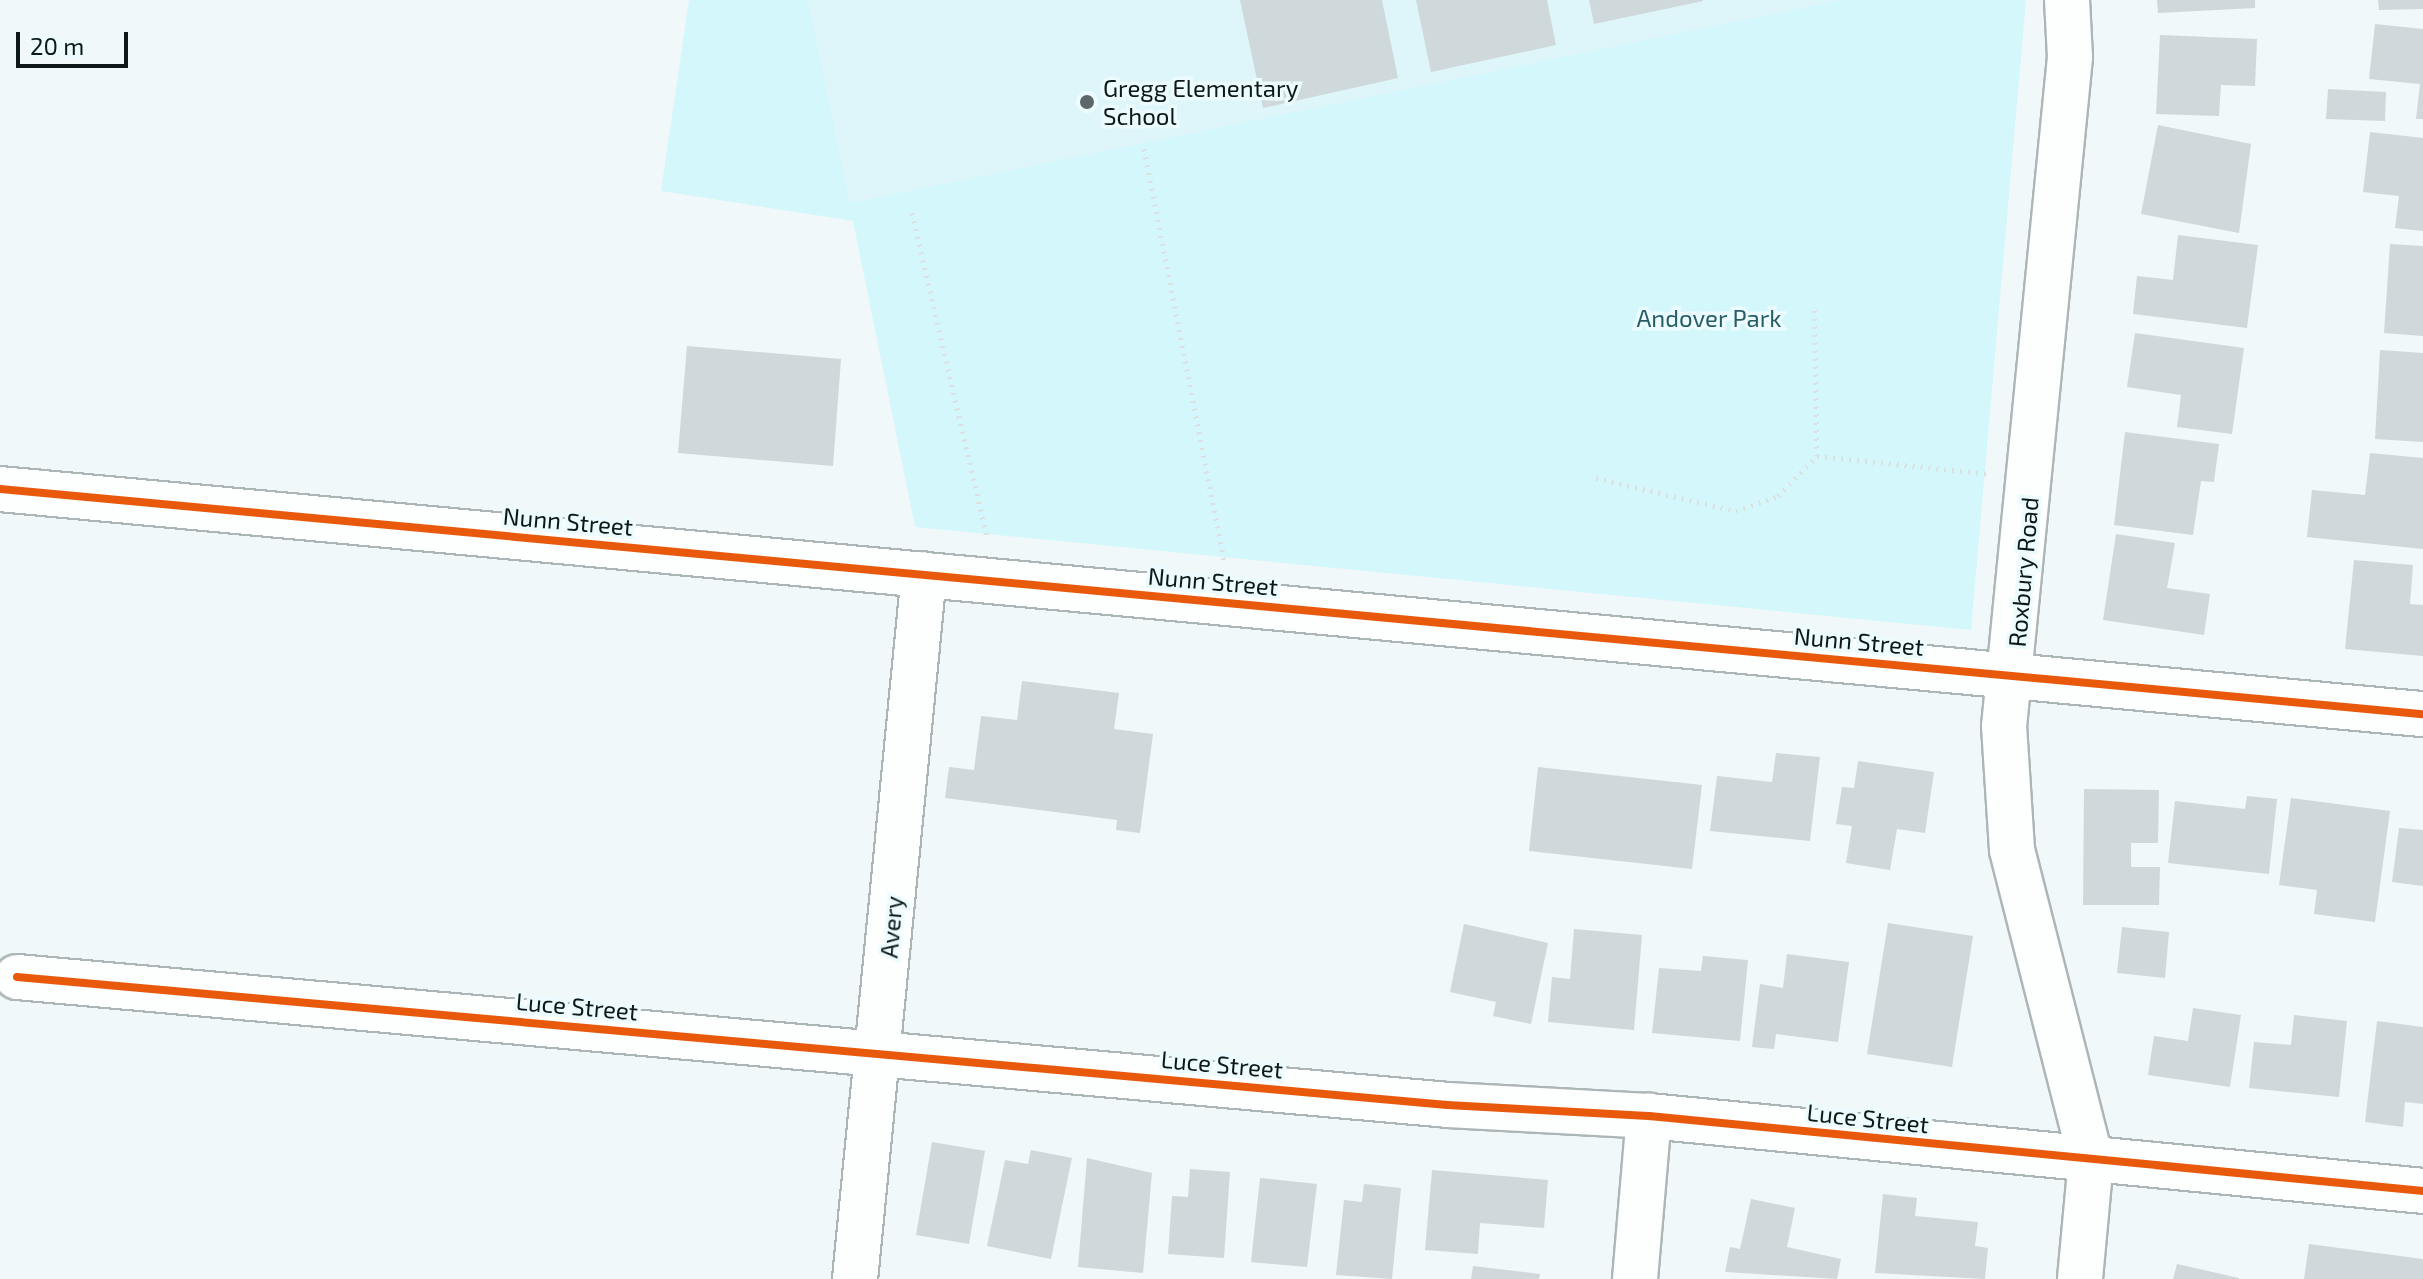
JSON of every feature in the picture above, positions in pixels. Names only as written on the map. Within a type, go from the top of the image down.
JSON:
[{"type":"street","name":"Roxbury Road","points":[[2067,0],[2070,57],[2014,675],[2004,726],[2012,850],[2091,1160],[2080,1279]]},
{"type":"street","name":"Nunn Street","points":[[0,489],[2423,714]]},
{"type":"street","name":"Avery","points":[[855,1279],[880,1052],[924,574]]},
{"type":"street","name":"Luce Street","points":[[17,977],[1447,1105],[1649,1116],[2423,1191]]},
{"type":"street","points":[[1635,1279],[1649,1116]]},
{"type":"path","points":[[1144,149],[1231,603]]},
{"type":"path","points":[[912,213],[997,581]]},
{"type":"path","points":[[1596,478],[1736,511],[1778,496],[1817,456],[1814,306]]},
{"type":"path","points":[[1817,456],[2031,478]]},
{"type":"shaded area","name":"Gregg Elementary School","points":[[808,0],[1840,0],[850,203]]},
{"type":"green space","name":"Andover Park","points":[[689,0],[808,0],[850,203],[1840,0],[2026,0],[1971,630],[915,527],[853,221],[661,191]]},
{"type":"building","points":[[1240,0],[1382,0],[1398,78],[1263,108]]},
{"type":"building","points":[[1416,0],[1547,0],[1556,45],[1431,72]]},
{"type":"building","points":[[1589,0],[1703,0],[1703,1],[1594,24]]},
{"type":"building","points":[[2157,0],[2255,0],[2255,8],[2158,13]]},
{"type":"building","points":[[2378,0],[2423,0],[2423,9],[2379,10]]},
{"type":"building","points":[[2375,24],[2423,29],[2423,119],[2416,119],[2420,84],[2369,79]]},
{"type":"building","points":[[2160,35],[2257,39],[2255,86],[2221,85],[2219,116],[2156,114]]},
{"type":"building","points":[[2328,89],[2386,92],[2385,121],[2326,119]]},
{"type":"building","points":[[2158,125],[2251,144],[2239,233],[2141,214]]},
{"type":"building","points":[[2370,132],[2423,138],[2423,231],[2395,228],[2399,196],[2363,192]]},
{"type":"building","points":[[2178,235],[2258,245],[2247,328],[2133,314],[2137,276],[2173,280]]},
{"type":"building","points":[[2390,244],[2423,246],[2423,336],[2384,333]]},
{"type":"building","points":[[2135,333],[2244,348],[2232,434],[2177,427],[2181,395],[2127,387]]},
{"type":"building","points":[[687,346],[841,359],[833,466],[678,453]]},
{"type":"building","points":[[2380,350],[2423,353],[2423,442],[2375,439]]},
{"type":"building","points":[[2125,432],[2219,444],[2214,482],[2201,481],[2193,535],[2114,525]]},
{"type":"building","points":[[2370,453],[2423,458],[2423,549],[2307,537],[2312,490],[2365,495]]},
{"type":"building","points":[[2116,534],[2175,543],[2167,588],[2210,594],[2204,635],[2103,620]]},
{"type":"building","points":[[2354,560],[2413,565],[2410,604],[2423,605],[2423,656],[2345,649]]},
{"type":"building","points":[[1022,681],[1119,693],[1114,729],[1153,734],[1140,833],[1116,830],[1117,820],[945,798],[949,767],[974,770],[981,716],[1017,720]]},
{"type":"building","points":[[1776,753],[1820,757],[1810,841],[1710,831],[1717,776],[1772,782]]},
{"type":"building","points":[[1858,761],[1934,772],[1925,833],[1897,829],[1890,870],[1846,863],[1852,826],[1836,824],[1842,787],[1854,788]]},
{"type":"building","points":[[1538,767],[1702,785],[1692,869],[1529,851]]},
{"type":"building","points":[[2084,789],[2159,790],[2158,843],[2131,843],[2131,867],[2160,867],[2159,905],[2083,905]]},
{"type":"building","points":[[2247,796],[2277,799],[2269,874],[2168,863],[2175,801],[2245,809]]},
{"type":"building","points":[[2291,798],[2390,811],[2375,922],[2314,914],[2317,890],[2279,885]]},
{"type":"building","points":[[2399,828],[2423,830],[2423,886],[2392,882]]},
{"type":"building","points":[[1888,923],[1973,936],[1952,1067],[1867,1054]]},
{"type":"building","points":[[1464,924],[1548,943],[1531,1024],[1493,1016],[1496,1002],[1450,992]]},
{"type":"building","points":[[2122,927],[2169,932],[2165,978],[2117,973]]},
{"type":"building","points":[[1574,929],[1642,935],[1634,1030],[1548,1022],[1552,977],[1570,979]]},
{"type":"building","points":[[1787,954],[1849,962],[1838,1042],[1776,1034],[1774,1049],[1752,1047],[1760,984],[1783,988]]},
{"type":"building","points":[[1703,956],[1748,960],[1740,1041],[1652,1033],[1659,968],[1701,971]]},
{"type":"building","points":[[2193,1008],[2241,1015],[2230,1087],[2148,1075],[2154,1036],[2188,1041]]},
{"type":"building","points":[[2294,1015],[2347,1021],[2339,1097],[2249,1088],[2254,1042],[2291,1045]]},
{"type":"building","points":[[2377,1021],[2423,1027],[2423,1104],[2405,1102],[2403,1127],[2365,1122]]},
{"type":"building","points":[[932,1142],[985,1151],[969,1244],[916,1235]]},
{"type":"building","points":[[1031,1150],[1072,1158],[1051,1259],[987,1246],[1005,1160],[1028,1164]]},
{"type":"building","points":[[1087,1158],[1152,1173],[1143,1273],[1078,1267]]},
{"type":"building","points":[[1190,1169],[1230,1172],[1224,1258],[1168,1254],[1172,1196],[1188,1197]]},
{"type":"building","points":[[1432,1170],[1548,1180],[1544,1228],[1480,1223],[1478,1254],[1425,1250]]},
{"type":"building","points":[[1260,1178],[1317,1184],[1307,1267],[1251,1262]]},
{"type":"building","points":[[1364,1184],[1401,1188],[1392,1279],[1336,1275],[1344,1200],[1362,1202]]},
{"type":"building","points":[[1883,1194],[1917,1198],[1915,1216],[1978,1222],[1975,1246],[1988,1248],[1985,1279],[1875,1273]]},
{"type":"building","points":[[1751,1199],[1795,1208],[1787,1247],[1841,1259],[1837,1279],[1725,1272],[1730,1247],[1740,1249]]},
{"type":"building","points":[[2309,1244],[2423,1259],[2423,1279],[2304,1279]]},
{"type":"building","points":[[2177,1264],[2239,1278],[2239,1279],[2173,1279]]},
{"type":"building","points":[[1473,1266],[1540,1274],[1539,1279],[1471,1279]]},
{"type":"cycle path","points":[[0,489],[2423,714]]},
{"type":"cycle path","points":[[17,977],[1447,1105],[1649,1116],[2423,1191]]},
{"type":"place","name":"Gregg Elementary School","points":[[1087,102]]}]
